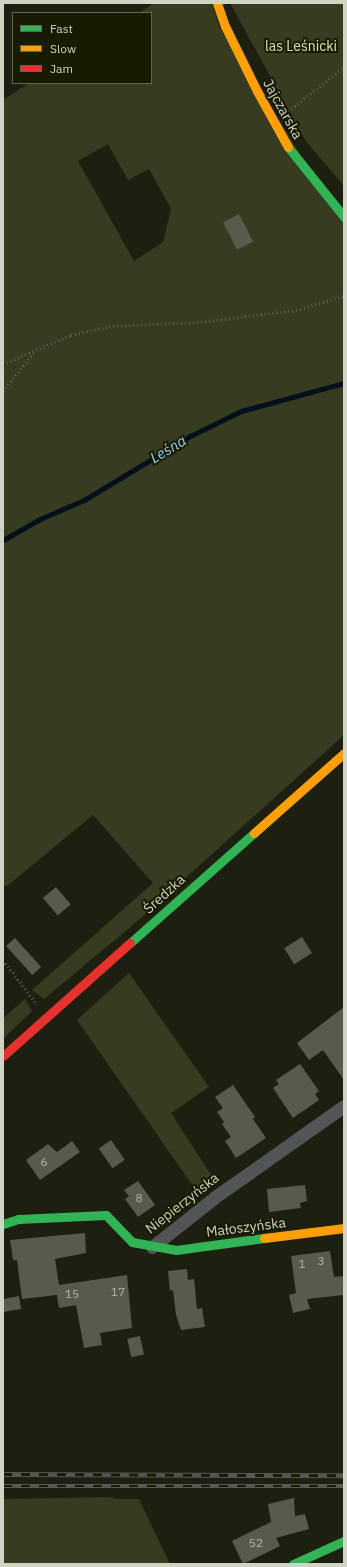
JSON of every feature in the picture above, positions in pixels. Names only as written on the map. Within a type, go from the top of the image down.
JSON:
[{"type":"street","name":"Jajczarska","points":[[217,3],[225,26],[293,156],[344,217]]},
{"type":"street","name":"Średzka","points":[[3,1056],[344,753]]},
{"type":"street","name":"Niepierzyńska","points":[[3,1224],[18,1219],[106,1215],[132,1242],[152,1247],[215,1197],[344,1106]]},
{"type":"street","name":"Małoszyńska","points":[[152,1247],[176,1250],[344,1228]]},
{"type":"street","points":[[293,1564],[344,1540]]},
{"type":"path","points":[[272,118],[287,111],[344,67]]},
{"type":"path","points":[[3,364],[71,336],[109,326],[200,322],[296,310],[344,296]]},
{"type":"path","points":[[3,390],[35,350]]},
{"type":"path","points":[[3,960],[47,1017]]},
{"type":"green space","points":[[154,3],[212,3],[219,26],[344,223],[344,735],[140,919],[44,999],[32,990],[153,883],[93,815],[7,886],[3,886],[3,100],[27,84],[152,84],[152,12],[140,12]],"holes":[[[108,144],[128,180],[149,169],[171,209],[163,242],[134,261],[78,161]]]},
{"type":"green space","name":"las Leśnicki","points":[[230,3],[344,3],[344,186],[305,140]]},
{"type":"green space","points":[[129,973],[209,1087],[171,1113],[217,1184],[200,1196],[77,1020]]},
{"type":"green space","points":[[25,999],[32,1011],[3,1039],[3,1018]]},
{"type":"green space","points":[[111,1497],[116,1499],[139,1499],[170,1564],[3,1564],[3,1499]]},
{"type":"building","points":[[239,214],[253,242],[237,250],[223,222]]},
{"type":"building","points":[[56,887],[71,905],[58,916],[43,898]]},
{"type":"building","points":[[302,937],[312,953],[294,964],[284,948]]},
{"type":"building","points":[[15,938],[41,967],[32,975],[6,946]]},
{"type":"building","points":[[344,1007],[344,1080],[323,1050],[309,1060],[297,1043]]},
{"type":"building","points":[[300,1064],[319,1091],[315,1094],[319,1100],[293,1118],[273,1088],[279,1084],[276,1080]]},
{"type":"building","points":[[233,1085],[255,1117],[253,1119],[266,1138],[236,1158],[225,1141],[231,1137],[222,1124],[224,1122],[217,1112],[223,1108],[215,1097]]},
{"type":"building","points":[[111,1140],[125,1160],[112,1168],[99,1149]]},
{"type":"building","points":[[72,1141],[80,1152],[40,1180],[26,1160],[48,1144],[57,1152]]},
{"type":"building","points":[[138,1181],[155,1205],[138,1217],[125,1199],[129,1196],[124,1190]]},
{"type":"building","points":[[305,1185],[307,1201],[300,1203],[301,1208],[269,1212],[267,1189]]},
{"type":"building","points":[[85,1233],[86,1253],[55,1259],[59,1285],[127,1275],[132,1328],[100,1333],[102,1345],[84,1348],[76,1305],[59,1308],[57,1295],[22,1299],[17,1260],[13,1260],[10,1240]]},
{"type":"building","points":[[330,1251],[334,1277],[344,1276],[344,1295],[307,1299],[310,1309],[293,1313],[289,1295],[296,1293],[291,1256]]},
{"type":"building","points":[[187,1269],[188,1280],[194,1279],[197,1309],[202,1308],[205,1327],[181,1330],[176,1315],[173,1290],[170,1291],[168,1271]]},
{"type":"building","points":[[19,1296],[21,1309],[3,1312],[3,1299]]},
{"type":"building","points":[[140,1336],[144,1355],[131,1357],[127,1339]]},
{"type":"building","points":[[294,1498],[295,1516],[305,1514],[309,1529],[276,1538],[280,1546],[243,1564],[232,1541],[271,1522],[268,1504]]},
{"type":"waterway","name":"Leśna","points":[[3,540],[40,519],[84,500],[190,436],[241,411],[344,383]]},
{"type":"railway","points":[[3,1474],[344,1475]]},
{"type":"railway","points":[[3,1486],[344,1486]]},
{"type":"traffic: fast","points":[[288,147],[344,217]]},
{"type":"traffic: fast","points":[[130,943],[254,833]]},
{"type":"traffic: fast","points":[[3,1224],[18,1219],[106,1215],[132,1242],[176,1250],[264,1238]]},
{"type":"traffic: fast","points":[[293,1564],[344,1541]]},
{"type":"traffic: slow","points":[[217,3],[225,26],[257,91],[288,147]]},
{"type":"traffic: slow","points":[[254,833],[344,753]]},
{"type":"traffic: slow","points":[[264,1238],[344,1228]]},
{"type":"traffic: jam","points":[[3,1056],[130,943]]}]
